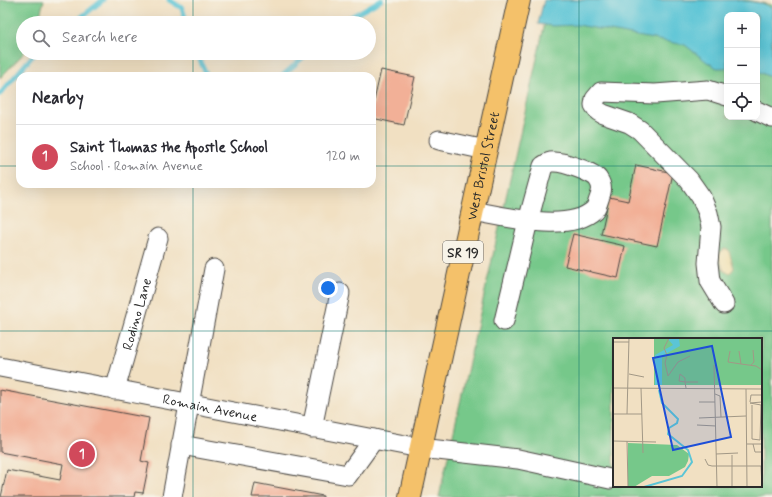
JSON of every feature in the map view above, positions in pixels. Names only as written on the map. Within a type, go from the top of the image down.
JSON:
[{"type":"main road","name":"West Bristol Street","points":[[420,448],[519,0]]},
{"type":"main road","name":"SR 19","points":[[410,497],[420,448]]},
{"type":"street","points":[[724,95],[708,90],[655,94],[601,92],[595,99],[594,105],[598,111],[603,114],[629,122],[640,130],[689,180],[701,197],[708,213],[711,228],[708,263],[710,281],[724,304]]},
{"type":"street","points":[[760,112],[772,118]]},
{"type":"street","points":[[439,140],[486,150]]},
{"type":"street","points":[[472,210],[528,221],[504,321]]},
{"type":"street","name":"Rodino Lane","points":[[115,390],[158,238]]},
{"type":"street","points":[[172,497],[214,270]]},
{"type":"street","points":[[312,428],[340,293]]},
{"type":"street","name":"Romain Avenue","points":[[0,367],[420,448],[518,460],[610,479]]},
{"type":"street","points":[[181,445],[348,475],[374,439]]},
{"type":"green space","points":[[0,0],[44,0],[40,16],[16,16],[16,60],[17,60],[0,78]]},
{"type":"green space","points":[[550,0],[747,0],[772,5],[772,497],[439,497]]},
{"type":"sand","points":[[728,249],[734,268],[729,273],[724,271],[719,258],[720,252]]},
{"type":"water","points":[[544,0],[736,0],[761,3],[772,8],[772,78],[760,72],[760,12],[724,12],[724,68],[717,68],[685,45],[578,25],[553,26],[538,24]]},
{"type":"building","points":[[381,70],[415,77],[404,125],[376,119],[376,92]]},
{"type":"building","points":[[636,165],[673,173],[657,246],[601,234],[609,197],[628,201]]},
{"type":"building","points":[[573,234],[625,246],[618,278],[565,266]]},
{"type":"building","points":[[0,390],[149,418],[141,461],[149,463],[143,493],[135,492],[134,497],[1,497],[7,470],[60,480],[63,464],[0,452]]},
{"type":"building","points":[[255,483],[323,496],[323,497],[252,497]]},
{"type":"waterway","points":[[83,16],[103,0]]},
{"type":"waterway","points":[[169,0],[182,8],[185,16]]},
{"type":"waterway","points":[[352,16],[381,0]]},
{"type":"waterway","points":[[19,72],[29,60]]},
{"type":"waterway","points":[[200,60],[205,72]]},
{"type":"waterway","points":[[287,72],[300,60]]},
{"type":"waterway","points":[[0,94],[16,75]]},
{"type":"place","name":"Saint Thomas the Apostle School","points":[[82,454]]}]
